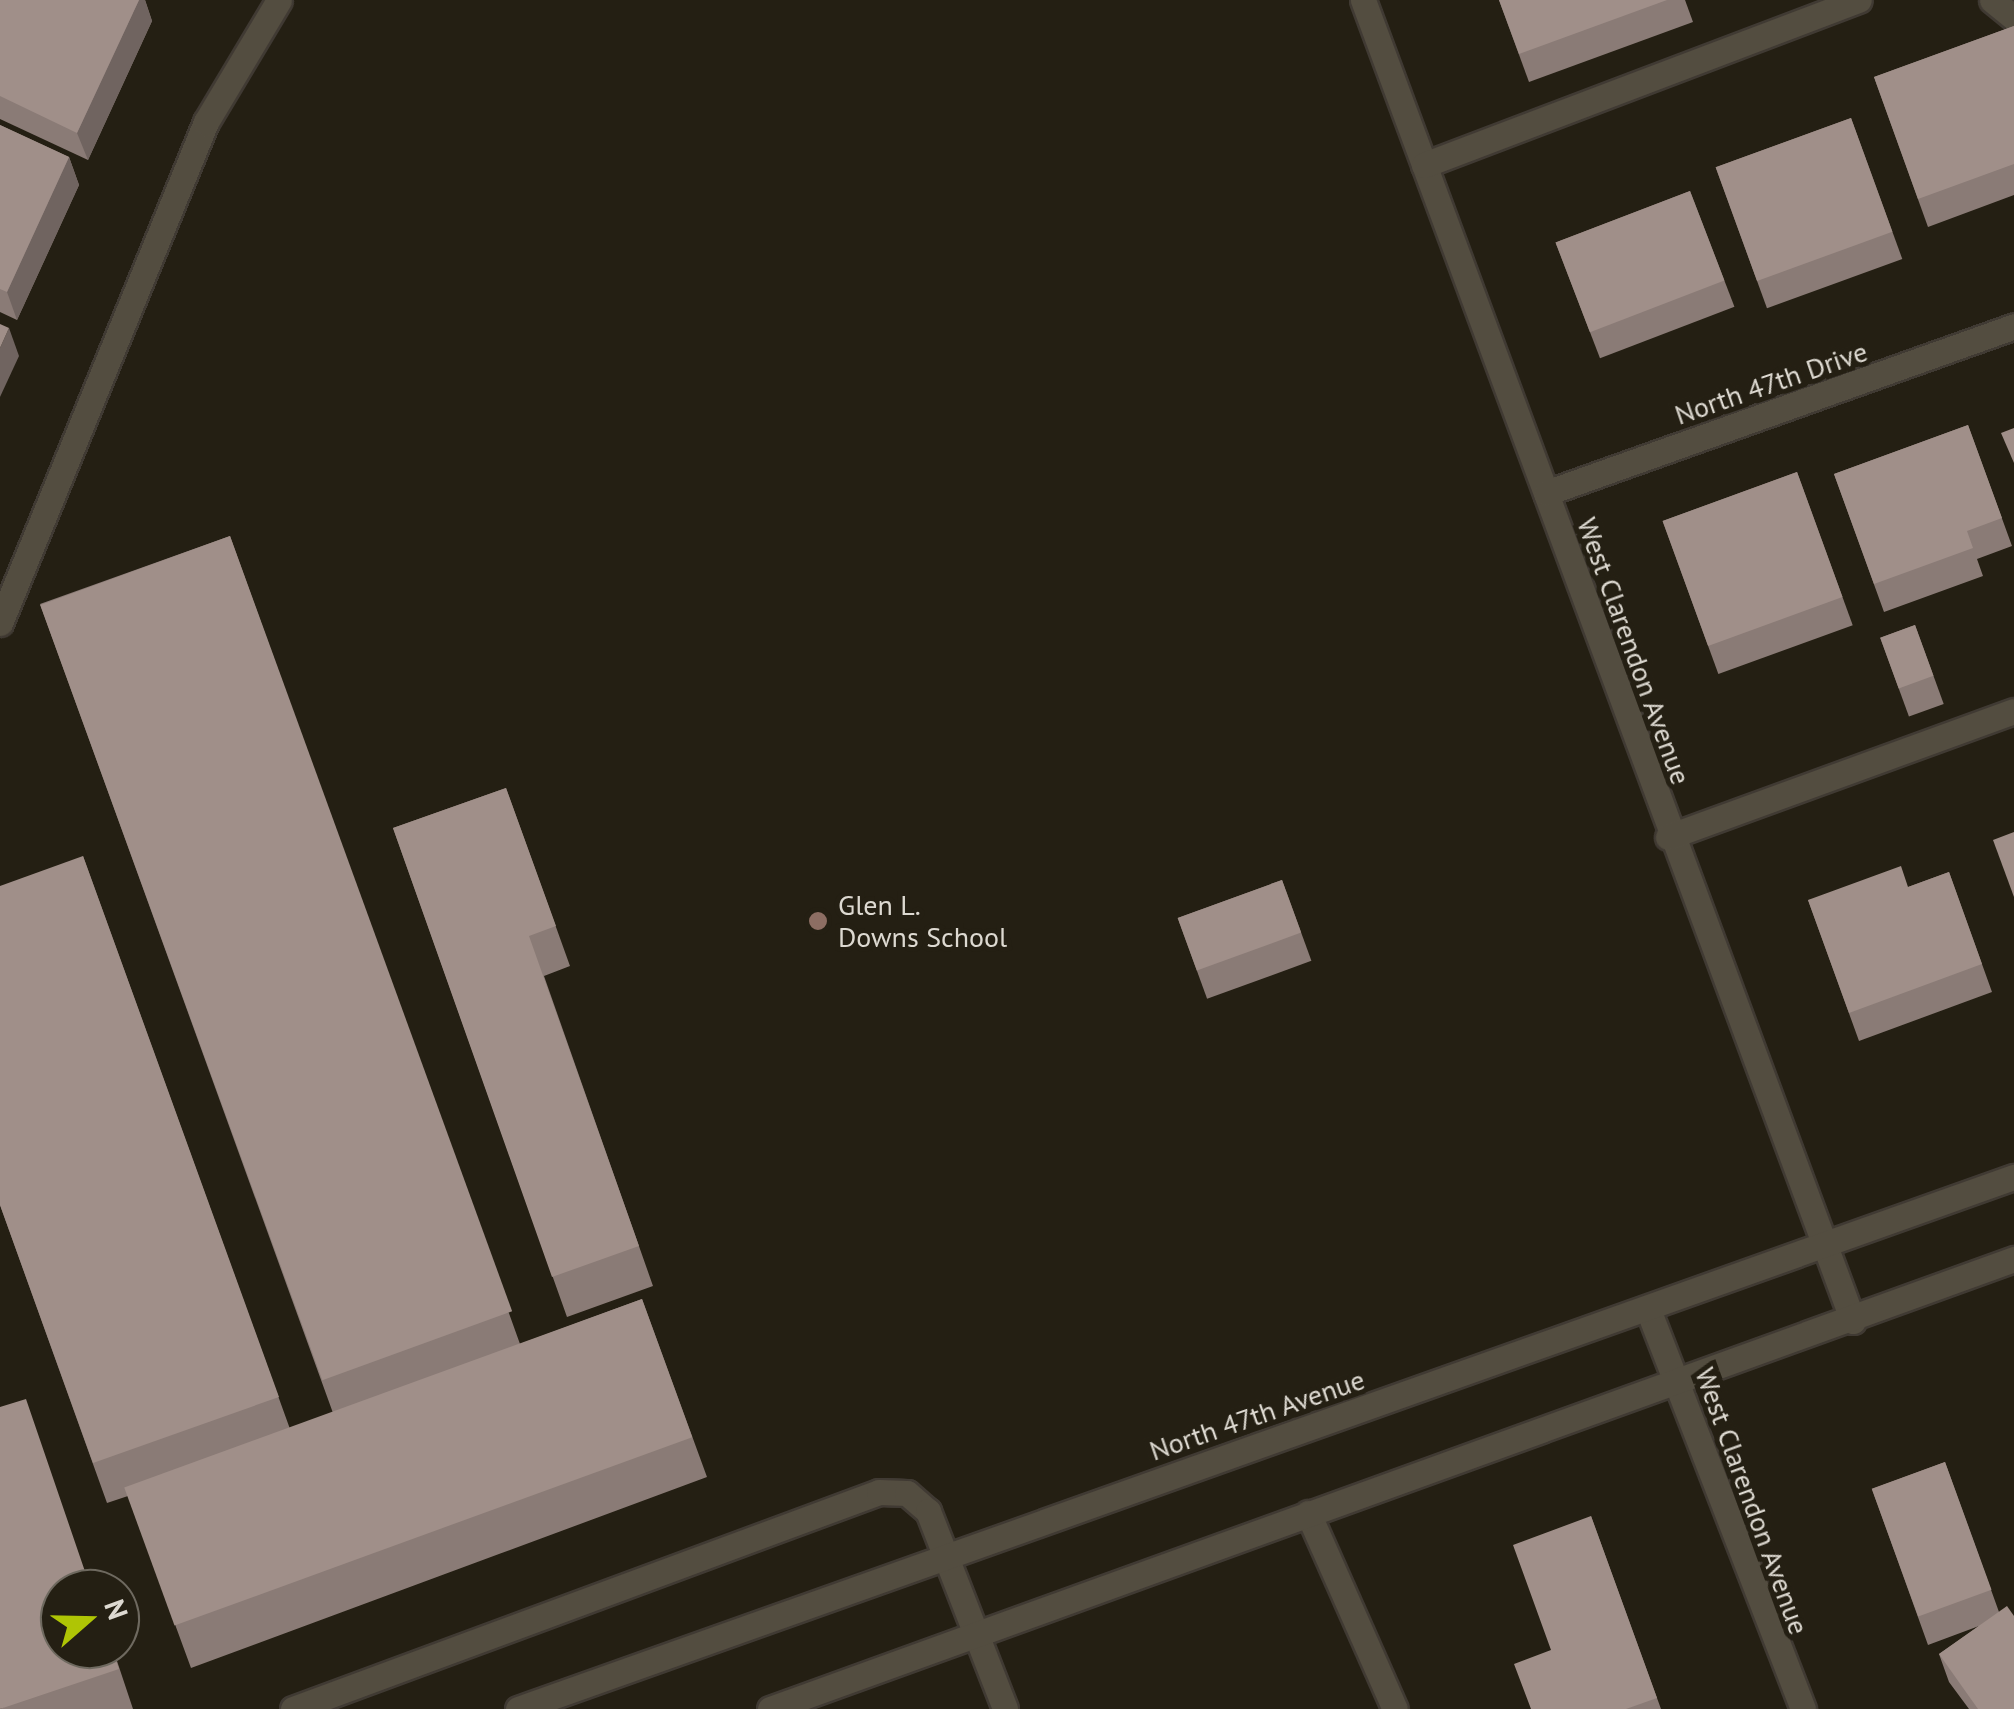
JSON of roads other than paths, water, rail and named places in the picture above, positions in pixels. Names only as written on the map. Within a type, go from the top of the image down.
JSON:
[{"type":"street","points":[[0,623],[206,122],[278,0]]},
{"type":"street","name":"West Clarendon Avenue","points":[[1363,0],[1546,493],[1668,837],[1853,1321]]},
{"type":"street","points":[[1424,165],[1859,0]]},
{"type":"street","points":[[1992,0],[2014,18]]},
{"type":"street","name":"North 47th Drive","points":[[1546,493],[2014,326]]},
{"type":"street","points":[[1668,837],[2014,711]]},
{"type":"street","name":"North 47th Avenue","points":[[518,1709],[944,1555],[1649,1312],[2014,1177]]},
{"type":"street","points":[[770,1709],[2014,1260]]},
{"type":"street","name":"West Clarendon Avenue","points":[[1649,1312],[1803,1709]]},
{"type":"street","points":[[294,1709],[879,1492],[907,1493],[928,1512],[1005,1709]]},
{"type":"street","points":[[1308,1513],[1395,1709]]},
{"type":"place","name":"Glen L. Downs School","points":[[818,921]]}]
